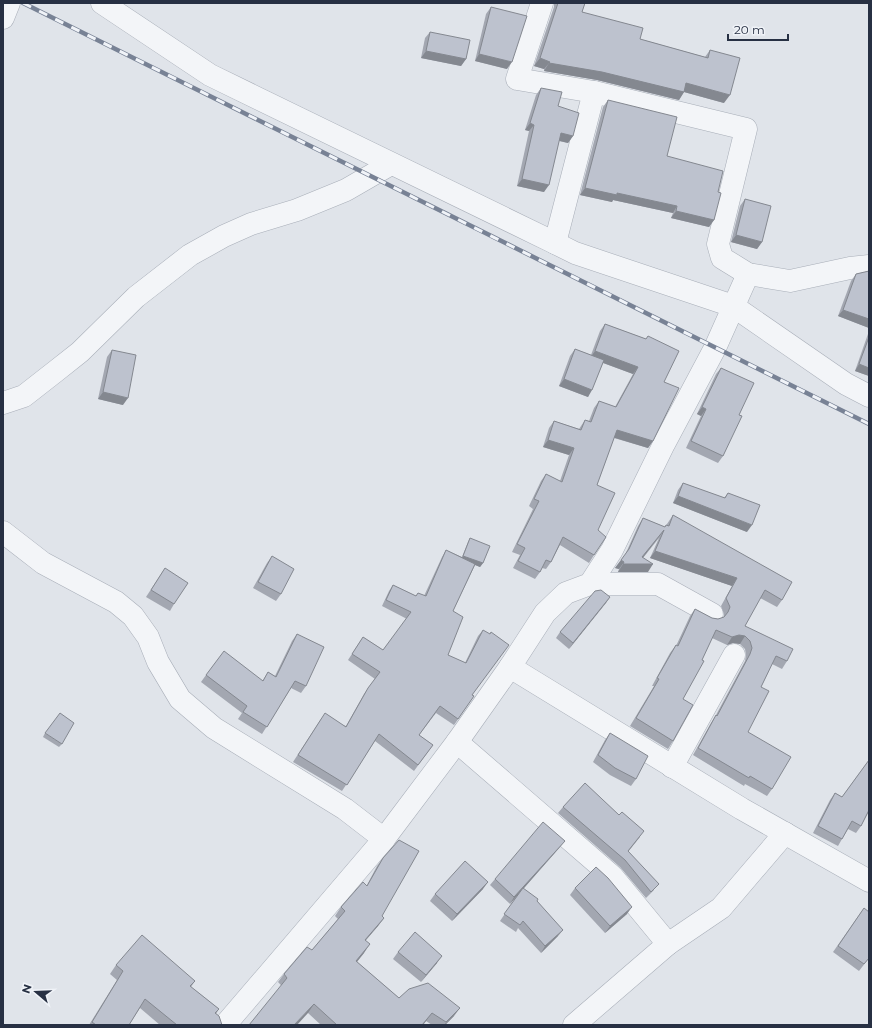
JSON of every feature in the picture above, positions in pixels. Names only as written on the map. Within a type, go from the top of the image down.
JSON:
[{"type":"street","points":[[3,18],[9,3]]},
{"type":"street","points":[[102,3],[210,75],[575,253],[733,306],[846,384],[869,396]]},
{"type":"street","points":[[542,3],[517,79],[594,92],[746,129],[718,244],[722,258],[748,274],[790,281],[850,268],[869,266]]},
{"type":"street","points":[[555,243],[594,92]]},
{"type":"street","points":[[3,403],[24,396],[56,372],[80,352],[136,297],[190,255],[224,236],[252,224],[297,210],[346,190],[391,164]]},
{"type":"street","points":[[590,584],[612,550],[664,444],[715,348],[748,274]]},
{"type":"street","points":[[3,532],[43,562],[116,602],[133,616],[148,637],[158,662],[180,699],[214,728],[345,809],[384,839]]},
{"type":"street","points":[[225,1025],[384,839],[457,742],[510,667],[545,613],[566,592],[590,584],[658,584],[712,614]]},
{"type":"street","points":[[672,767],[734,655]]},
{"type":"street","points":[[510,667],[672,767],[869,881]]},
{"type":"street","points":[[457,742],[612,876],[668,944]]},
{"type":"street","points":[[574,1025],[668,944],[720,908],[785,833]]},
{"type":"building","points":[[558,3],[585,3],[582,12],[643,28],[640,39],[708,58],[710,50],[740,58],[730,95],[686,83],[684,92],[602,72],[549,63],[550,62],[540,58]]},
{"type":"building","points":[[491,7],[527,16],[512,62],[479,54]]},
{"type":"building","points":[[430,32],[470,40],[466,59],[426,51]]},
{"type":"building","points":[[541,88],[562,92],[558,106],[579,113],[573,136],[561,133],[549,185],[522,179],[534,125],[530,123]]},
{"type":"building","points":[[608,100],[677,117],[667,156],[723,171],[718,192],[721,193],[714,220],[676,211],[677,206],[617,193],[617,195],[585,188]]},
{"type":"building","points":[[745,199],[771,206],[762,242],[736,235]]},
{"type":"building","points":[[869,271],[869,319],[843,310],[856,274]]},
{"type":"building","points":[[605,324],[646,339],[648,336],[679,351],[664,382],[679,388],[653,441],[617,430],[597,485],[615,493],[598,530],[606,537],[594,555],[563,537],[551,562],[546,560],[540,572],[518,561],[525,548],[517,544],[539,501],[534,499],[546,474],[562,482],[574,448],[548,440],[554,421],[581,430],[585,420],[591,422],[599,401],[616,407],[638,367],[595,351]]},
{"type":"building","points":[[869,337],[869,368],[859,364]]},
{"type":"building","points":[[575,349],[604,360],[592,390],[564,379]]},
{"type":"building","points":[[112,350],[136,355],[128,398],[103,392]]},
{"type":"building","points":[[721,368],[754,383],[739,415],[742,416],[723,456],[691,441],[706,409],[702,407]]},
{"type":"building","points":[[683,483],[725,498],[728,493],[760,505],[752,525],[678,496]]},
{"type":"building","points":[[673,515],[792,582],[782,600],[765,590],[745,626],[793,649],[787,661],[776,656],[761,687],[769,691],[748,732],[791,757],[772,789],[750,776],[749,778],[698,748],[750,654],[752,648],[750,641],[745,636],[739,635],[732,637],[716,630],[702,660],[704,661],[683,699],[693,705],[673,741],[636,718],[659,679],[657,678],[676,645],[678,646],[695,609],[712,618],[718,619],[724,617],[730,607],[726,598],[737,578],[655,551],[664,530],[642,557],[653,564],[623,564],[624,562],[621,560],[629,549],[643,518],[665,527],[666,525],[669,526]]},
{"type":"building","points":[[470,538],[490,546],[483,563],[463,556]]},
{"type":"building","points":[[446,550],[475,564],[453,611],[463,617],[448,655],[466,663],[483,630],[490,634],[491,632],[509,645],[472,695],[474,696],[458,719],[440,706],[419,735],[433,745],[418,765],[379,734],[347,785],[298,755],[325,713],[346,727],[368,688],[380,672],[352,654],[363,637],[383,650],[411,612],[386,600],[393,585],[416,596],[418,593],[426,596]]},
{"type":"building","points":[[272,556],[294,569],[281,594],[258,582]]},
{"type":"building","points":[[165,568],[188,583],[174,604],[151,590]]},
{"type":"building","points":[[601,590],[610,597],[573,643],[560,632],[595,591]]},
{"type":"building","points":[[297,634],[324,647],[306,686],[295,681],[267,727],[243,712],[247,706],[206,675],[224,651],[263,681],[268,672],[276,677]]},
{"type":"building","points":[[60,713],[74,723],[62,744],[45,733]]},
{"type":"building","points":[[610,733],[648,756],[636,779],[615,768],[598,755]]},
{"type":"building","points":[[869,760],[869,810],[861,826],[852,821],[842,839],[818,826],[835,793],[842,797]]},
{"type":"building","points":[[585,783],[619,815],[622,812],[644,831],[628,851],[659,884],[651,892],[625,860],[563,807]]},
{"type":"building","points":[[543,822],[565,841],[514,897],[495,879]]},
{"type":"building","points":[[399,840],[419,851],[382,916],[384,918],[365,940],[370,944],[356,961],[399,998],[409,989],[428,983],[460,1008],[446,1022],[432,1013],[422,1025],[337,1025],[314,1004],[294,1025],[249,1025],[287,978],[284,974],[307,947],[312,950],[345,911],[341,907],[363,882],[367,886],[383,858]]},
{"type":"building","points":[[465,861],[488,882],[457,914],[435,894]]},
{"type":"building","points":[[596,867],[608,878],[632,907],[610,926],[575,888]]},
{"type":"building","points":[[523,888],[538,899],[537,901],[563,930],[545,946],[523,921],[520,925],[504,914]]},
{"type":"building","points":[[864,908],[869,912],[869,958],[864,964],[838,946]]},
{"type":"building","points":[[415,932],[442,956],[426,975],[398,952]]},
{"type":"building","points":[[142,935],[195,981],[190,986],[219,1009],[215,1013],[219,1016],[222,1025],[177,1025],[145,999],[129,1025],[96,1025],[92,1022],[123,971],[116,965]]},
{"type":"railway","points":[[23,3],[869,424]]}]
